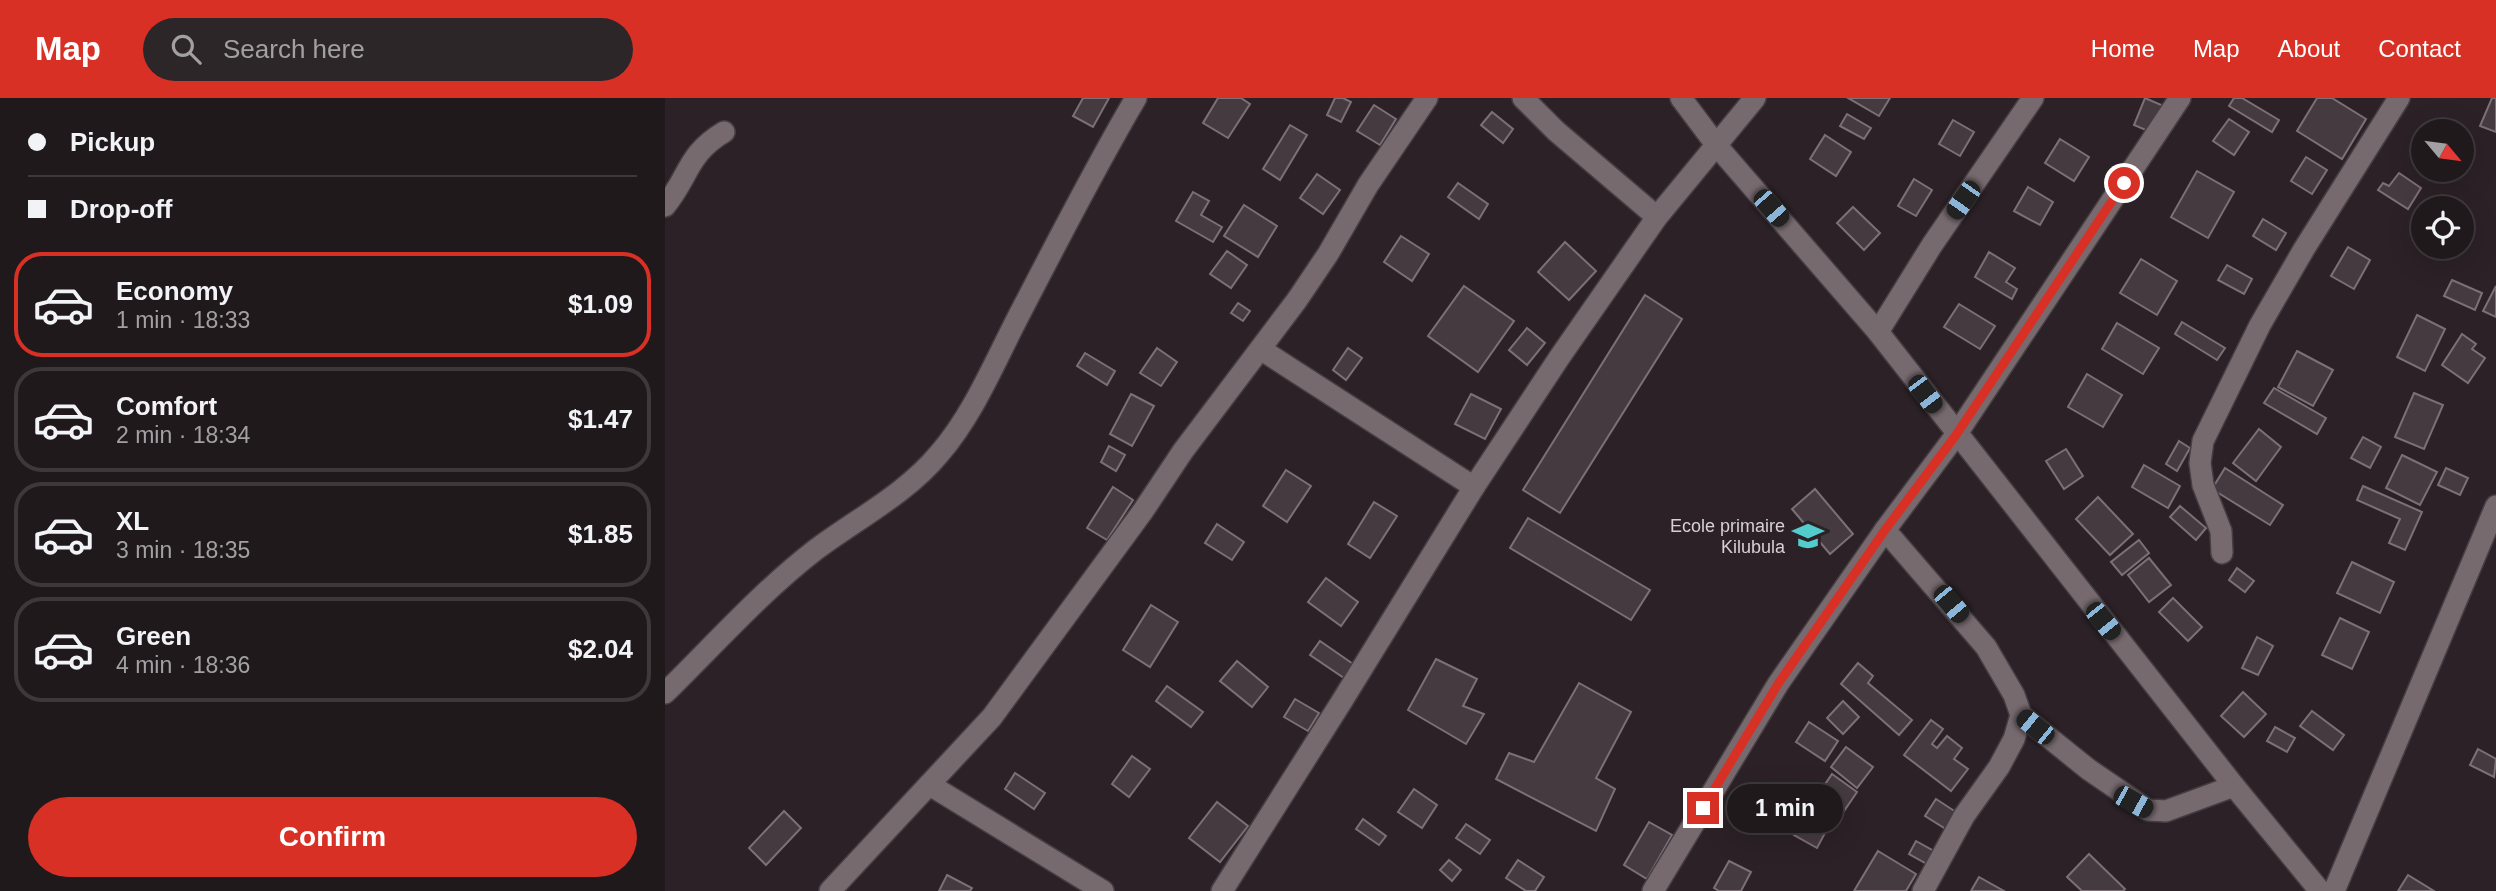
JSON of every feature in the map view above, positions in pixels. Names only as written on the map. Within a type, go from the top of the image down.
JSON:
[{"type":"street","points":[[665,693],[757,600],[812,552],[912,480],[939,454],[967,413],[1081,195],[1136,98]]},
{"type":"street","points":[[830,891],[992,717],[1143,511],[1183,451],[1262,349],[1320,265],[1368,185],[1427,98]]},
{"type":"street","points":[[1523,98],[1556,131],[1657,217]]},
{"type":"street","points":[[1681,98],[1717,146],[1878,332],[1956,435],[2320,891]]},
{"type":"street","points":[[1222,891],[1473,487],[1657,217],[1755,98]]},
{"type":"street","points":[[1878,332],[1932,245],[2033,98]]},
{"type":"street","points":[[1653,891],[1778,684],[1885,530],[1956,435],[2180,98]]},
{"type":"street","points":[[2222,553],[2221,531],[2203,485],[2200,463],[2203,441],[2260,325],[2304,249],[2399,98]]},
{"type":"street","points":[[665,206],[695,155],[707,142],[724,132]]},
{"type":"street","points":[[1262,349],[1473,487]]},
{"type":"street","points":[[2333,891],[2496,506]]},
{"type":"street","points":[[1885,530],[1986,647],[2014,695],[2021,715],[2088,769],[2148,810],[2166,811],[2234,786]]},
{"type":"street","points":[[1923,891],[1964,816],[1999,767],[2014,739],[2021,715]]},
{"type":"street","points":[[930,785],[1103,891]]},
{"type":"building","points":[[1083,98],[1109,98],[1093,127],[1073,116]]},
{"type":"building","points":[[1218,98],[1241,98],[1250,104],[1228,138],[1203,123]]},
{"type":"building","points":[[1335,98],[1351,102],[1341,122],[1327,115]]},
{"type":"building","points":[[1848,98],[1890,98],[1879,116]]},
{"type":"building","points":[[2145,98],[2166,107],[2155,134],[2134,125]]},
{"type":"building","points":[[2234,98],[2242,98],[2279,120],[2272,132],[2229,106]]},
{"type":"building","points":[[2317,98],[2332,98],[2366,119],[2342,159],[2297,131]]},
{"type":"building","points":[[2492,98],[2496,98],[2496,132],[2480,126]]},
{"type":"building","points":[[1374,105],[1396,119],[1380,145],[1357,131]]},
{"type":"building","points":[[1492,112],[1513,129],[1503,143],[1481,125]]},
{"type":"building","points":[[1847,114],[1871,128],[1864,139],[1840,126]]},
{"type":"building","points":[[2229,119],[2249,132],[2234,155],[2213,141]]},
{"type":"building","points":[[1953,120],[1974,132],[1960,156],[1939,144]]},
{"type":"building","points":[[1290,125],[1307,135],[1280,180],[1263,169]]},
{"type":"building","points":[[1825,135],[1851,152],[1836,176],[1810,159]]},
{"type":"building","points":[[2060,139],[2089,157],[2074,181],[2045,163]]},
{"type":"building","points":[[2306,157],[2327,170],[2312,194],[2291,181]]},
{"type":"building","points":[[2197,171],[2234,192],[2208,238],[2171,217]]},
{"type":"building","points":[[2399,173],[2421,188],[2416,196],[2411,196],[2408,209],[2378,190],[2383,183],[2389,186]]},
{"type":"building","points":[[1317,174],[1340,190],[1323,214],[1300,198]]},
{"type":"building","points":[[1914,179],[1932,190],[1916,216],[1898,206]]},
{"type":"building","points":[[1458,183],[1488,204],[1479,219],[1448,197]]},
{"type":"building","points":[[2028,187],[2053,202],[2040,225],[2014,211]]},
{"type":"building","points":[[1193,192],[1209,201],[1201,215],[1222,227],[1213,242],[1176,221]]},
{"type":"building","points":[[1244,205],[1277,226],[1258,257],[1224,236]]},
{"type":"building","points":[[1853,207],[1880,233],[1864,250],[1837,223]]},
{"type":"building","points":[[2263,219],[2286,233],[2276,250],[2253,236]]},
{"type":"building","points":[[1401,236],[1429,254],[1412,281],[1384,262]]},
{"type":"building","points":[[1565,242],[1596,271],[1569,300],[1538,272]]},
{"type":"building","points":[[2348,247],[2370,260],[2354,289],[2331,276]]},
{"type":"building","points":[[1227,251],[1247,265],[1231,288],[1210,274]]},
{"type":"building","points":[[1989,252],[2015,268],[2006,282],[2017,289],[2012,299],[1975,277]]},
{"type":"building","points":[[2141,259],[2177,281],[2157,315],[2120,293]]},
{"type":"building","points":[[2227,265],[2252,279],[2244,294],[2218,280]]},
{"type":"building","points":[[2452,280],[2482,293],[2475,310],[2444,296]]},
{"type":"building","points":[[1464,286],[1514,321],[1478,372],[1428,336]]},
{"type":"building","points":[[2496,286],[2496,317],[2483,311]]},
{"type":"building","points":[[1645,295],[1682,319],[1560,513],[1523,490]]},
{"type":"building","points":[[1238,303],[1250,311],[1243,321],[1231,313]]},
{"type":"building","points":[[1959,304],[1995,326],[1980,349],[1944,327]]},
{"type":"building","points":[[2417,315],[2445,329],[2425,371],[2397,357]]},
{"type":"building","points":[[2182,322],[2225,348],[2217,360],[2175,334]]},
{"type":"building","points":[[2117,323],[2159,348],[2143,374],[2102,349]]},
{"type":"building","points":[[1527,328],[1545,343],[1527,365],[1509,350]]},
{"type":"building","points":[[2462,334],[2476,344],[2472,349],[2485,358],[2468,383],[2442,365]]},
{"type":"building","points":[[1157,348],[1177,362],[1161,386],[1140,373]]},
{"type":"building","points":[[1348,348],[1362,358],[1346,380],[1333,370]]},
{"type":"building","points":[[2297,351],[2333,370],[2313,406],[2278,387]]},
{"type":"building","points":[[1085,353],[1115,371],[1107,385],[1077,366]]},
{"type":"building","points":[[2087,374],[2122,395],[2103,427],[2068,407]]},
{"type":"building","points":[[2274,388],[2326,418],[2317,434],[2264,403]]},
{"type":"building","points":[[2414,393],[2443,405],[2424,449],[2395,437]]},
{"type":"building","points":[[1131,394],[1154,406],[1132,446],[1110,434]]},
{"type":"building","points":[[1471,394],[1501,409],[1485,439],[1455,424]]},
{"type":"building","points":[[2259,429],[2281,447],[2256,481],[2233,463]]},
{"type":"building","points":[[2363,437],[2381,447],[2370,468],[2351,458]]},
{"type":"building","points":[[2179,441],[2190,448],[2177,471],[2166,464]]},
{"type":"building","points":[[1109,446],[1125,455],[1116,471],[1101,462]]},
{"type":"building","points":[[2066,449],[2083,476],[2064,489],[2046,461]]},
{"type":"building","points":[[2402,455],[2437,472],[2420,505],[2386,488]]},
{"type":"building","points":[[2144,465],[2180,486],[2168,508],[2132,487]]},
{"type":"building","points":[[2225,468],[2283,505],[2270,525],[2212,489]]},
{"type":"building","points":[[2446,468],[2468,478],[2460,495],[2438,485]]},
{"type":"building","points":[[1286,470],[1311,486],[1287,522],[1263,506]]},
{"type":"building","points":[[2363,486],[2422,512],[2405,550],[2389,543],[2400,519],[2357,500]]},
{"type":"building","points":[[1113,487],[1133,500],[1107,540],[1087,528]]},
{"type":"building","points":[[1815,489],[1853,534],[1830,554],[1792,509]]},
{"type":"building","points":[[2098,497],[2133,534],[2110,555],[2076,519]]},
{"type":"building","points":[[1374,502],[1397,516],[1370,558],[1348,544]]},
{"type":"building","points":[[2180,506],[2206,528],[2196,540],[2170,517]]},
{"type":"building","points":[[1528,518],[1650,590],[1631,620],[1510,548]]},
{"type":"building","points":[[1217,524],[1244,542],[1232,560],[1205,543]]},
{"type":"building","points":[[2139,540],[2149,553],[2122,575],[2111,562]]},
{"type":"building","points":[[2149,558],[2171,585],[2149,602],[2128,575]]},
{"type":"building","points":[[2352,562],[2394,582],[2380,613],[2337,593]]},
{"type":"building","points":[[2237,568],[2254,581],[2245,592],[2229,580]]},
{"type":"building","points":[[1326,578],[1358,602],[1341,626],[1308,602]]},
{"type":"building","points":[[2173,598],[2202,627],[2188,641],[2159,612]]},
{"type":"building","points":[[1151,605],[1178,622],[1150,667],[1123,650]]},
{"type":"building","points":[[2340,618],[2369,632],[2352,669],[2322,655]]},
{"type":"building","points":[[2257,637],[2273,646],[2258,675],[2242,668]]},
{"type":"building","points":[[1320,641],[1356,666],[1347,680],[1310,655]]},
{"type":"building","points":[[1436,659],[1477,679],[1463,706],[1484,714],[1466,744],[1408,710]]},
{"type":"building","points":[[1237,661],[1268,687],[1252,707],[1220,681]]},
{"type":"building","points":[[1858,663],[1873,676],[1868,683],[1912,720],[1899,735],[1841,684]]},
{"type":"building","points":[[1579,683],[1631,712],[1596,778],[1615,789],[1596,831],[1496,779],[1509,753],[1534,762]]},
{"type":"building","points":[[1167,686],[1203,712],[1191,727],[1156,701]]},
{"type":"building","points":[[2243,692],[2266,714],[2244,737],[2221,716]]},
{"type":"building","points":[[1295,699],[1319,713],[1308,731],[1284,717]]},
{"type":"building","points":[[1843,701],[1859,717],[1843,734],[1827,718]]},
{"type":"building","points":[[2312,711],[2344,735],[2333,750],[2300,726]]},
{"type":"building","points":[[1931,720],[1943,729],[1932,744],[1937,748],[1947,736],[1962,748],[1954,759],[1968,769],[1951,791],[1904,755]]},
{"type":"building","points":[[1809,722],[1838,741],[1825,761],[1796,742]]},
{"type":"building","points":[[2275,727],[2295,738],[2287,752],[2267,741]]},
{"type":"building","points":[[1846,747],[1873,767],[1857,788],[1831,767]]},
{"type":"building","points":[[2478,749],[2496,759],[2494,777],[2470,765]]},
{"type":"building","points":[[1132,756],[1150,769],[1129,797],[1112,784]]},
{"type":"building","points":[[1015,773],[1045,793],[1034,809],[1005,789]]},
{"type":"building","points":[[1832,774],[1857,792],[1842,814],[1817,796]]},
{"type":"building","points":[[1414,789],[1437,805],[1422,828],[1398,812]]},
{"type":"building","points":[[1936,799],[1959,814],[1949,831],[1925,816]]},
{"type":"building","points":[[1217,802],[1248,826],[1220,862],[1189,838]]},
{"type":"building","points":[[1809,807],[1832,820],[1817,848],[1794,835]]},
{"type":"building","points":[[784,811],[801,828],[766,865],[749,848]]},
{"type":"building","points":[[1363,819],[1386,836],[1379,845],[1356,829]]},
{"type":"building","points":[[1649,822],[1672,835],[1647,879],[1624,865]]},
{"type":"building","points":[[1466,824],[1490,840],[1480,854],[1456,838]]},
{"type":"building","points":[[1916,841],[1941,855],[1934,868],[1909,854]]},
{"type":"building","points":[[1878,851],[1916,874],[1906,891],[1854,891]]},
{"type":"building","points":[[2089,854],[2125,889],[2123,891],[2082,891],[2067,877]]},
{"type":"building","points":[[1449,860],[1461,870],[1452,881],[1440,870]]},
{"type":"building","points":[[1518,860],[1544,877],[1535,891],[1526,891],[1506,878]]},
{"type":"building","points":[[1729,861],[1751,872],[1741,891],[1719,891],[1714,888]]},
{"type":"building","points":[[947,875],[972,888],[970,891],[939,891]]},
{"type":"building","points":[[2408,875],[2434,891],[2398,891]]},
{"type":"building","points":[[1979,877],[2004,891],[1971,891]]},
{"type":"place","name":"Ecole primaire Kilubula","points":[[1808,536]]},
{"type":"route","points":[[1703,808],[1778,684],[1885,530],[1956,435],[2124,183]]}]
